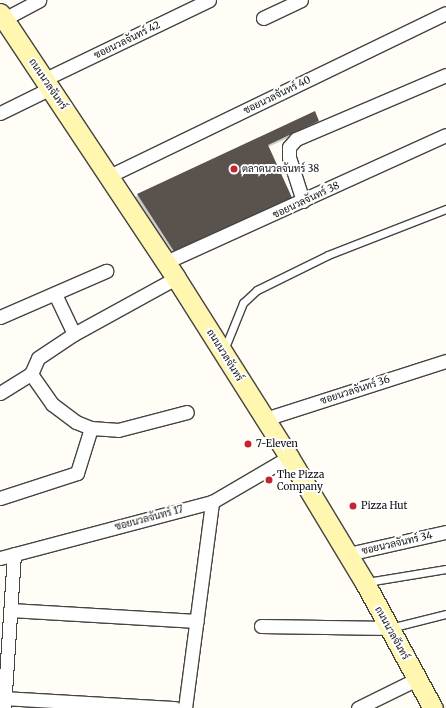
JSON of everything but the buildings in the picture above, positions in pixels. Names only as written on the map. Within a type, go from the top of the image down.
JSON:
[{"type":"main road","name":"ถนนนวลจันทร์","points":[[2,16],[166,262],[290,457],[364,582],[433,708]]},
{"type":"street","points":[[2,16],[39,0]]},
{"type":"street","name":"ซอยนวลจันทร์ 42","points":[[0,113],[48,83],[209,0]]},
{"type":"street","points":[[263,18],[299,0]]},
{"type":"street","name":"ซอยนวลจันทร์ 40","points":[[109,176],[446,13]]},
{"type":"street","points":[[303,201],[289,157],[290,148],[296,139],[446,75]]},
{"type":"street","name":"ซอยนวลจันทร์ 38","points":[[166,262],[446,135]]},
{"type":"street","points":[[0,317],[106,271]]},
{"type":"street","points":[[0,393],[31,374],[38,358],[74,334],[176,278]]},
{"type":"street","points":[[55,294],[74,334]]},
{"type":"street","name":"ซอยนวลจันทร์ 36","points":[[265,419],[446,361]]},
{"type":"street","points":[[31,374],[52,404],[76,422],[91,428],[118,430],[187,412]]},
{"type":"street","points":[[0,498],[77,473],[91,428]]},
{"type":"street","name":"ซอยนวลจันทร์ 17","points":[[0,558],[212,502],[290,457]]},
{"type":"street","points":[[186,708],[212,502]]},
{"type":"street","name":"ซอยนวลจันทร์ 34","points":[[348,554],[446,532]]},
{"type":"street","points":[[14,554],[4,703],[175,708]]},
{"type":"street","points":[[10,610],[197,621]]},
{"type":"street","points":[[261,626],[390,628]]},
{"type":"street","points":[[358,708],[417,679]]},
{"type":"lane","points":[[223,352],[243,303],[257,290],[328,255],[446,209]]},
{"type":"lane","points":[[364,582],[446,570]]},
{"type":"lane","points":[[390,628],[446,614]]},
{"type":"place","name":"ตลาดนวลจันทร์ 38","points":[[234,169]]},
{"type":"place","name":"7-Eleven","points":[[248,444]]},
{"type":"place","name":"The Pizza Company","points":[[269,480]]},
{"type":"place","name":"Pizza Hut","points":[[353,506]]}]
